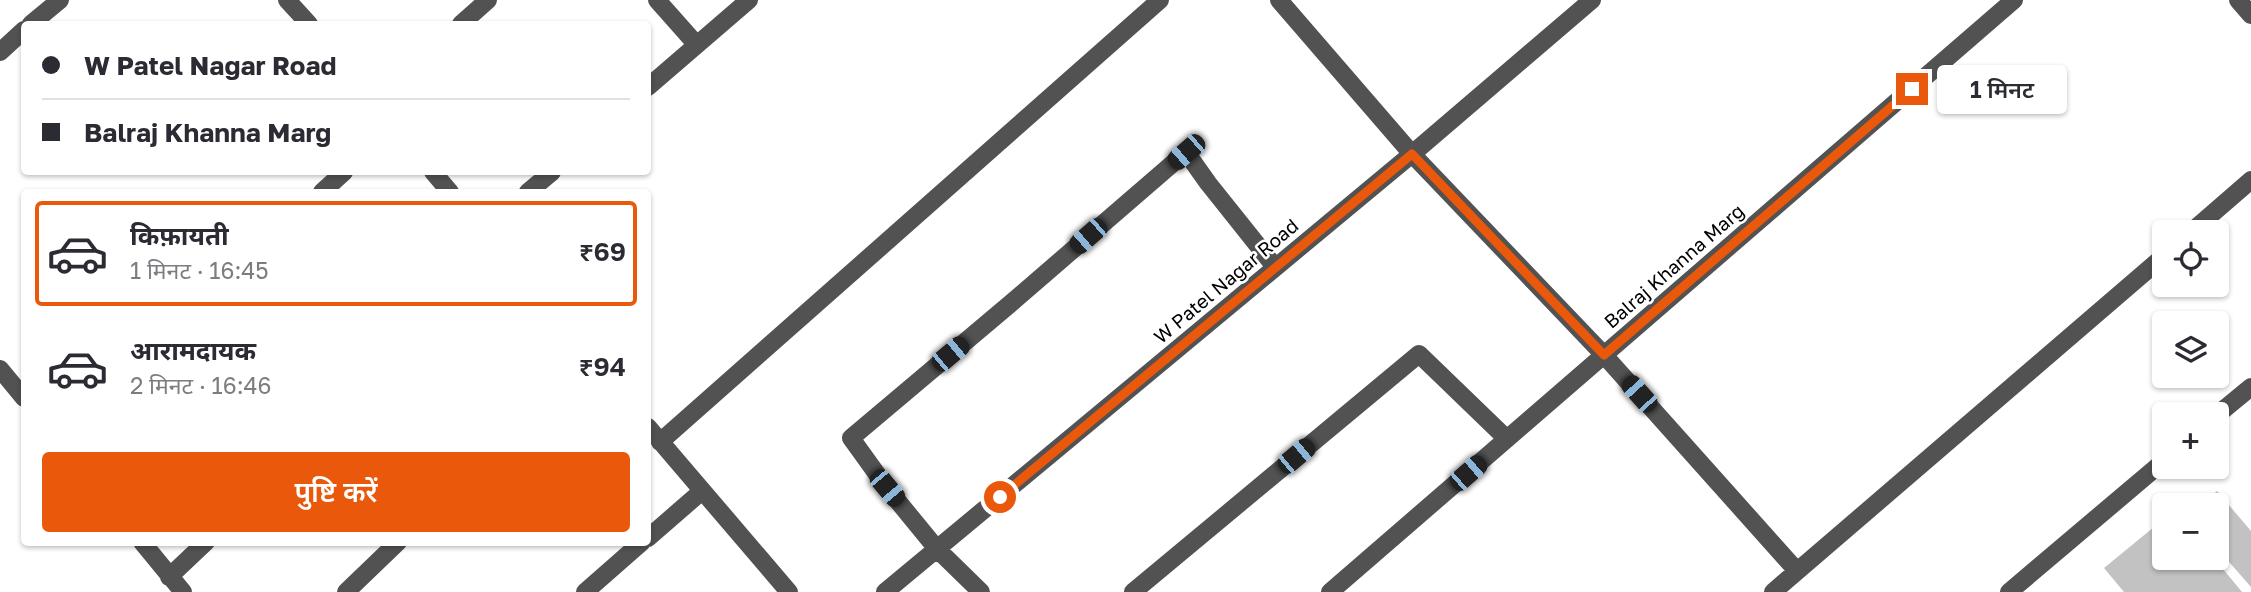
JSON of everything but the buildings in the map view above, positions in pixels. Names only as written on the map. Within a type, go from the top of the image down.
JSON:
[{"type":"street","points":[[35,21],[60,0]]},
{"type":"street","points":[[287,0],[306,21]]},
{"type":"street","points":[[657,0],[696,44]]},
{"type":"street","points":[[651,84],[749,0]]},
{"type":"street","points":[[660,442],[1160,0]]},
{"type":"street","points":[[1279,0],[1412,154],[1604,355],[1797,571]]},
{"type":"street","name":"W Patel Nagar Road","points":[[885,592],[1412,154],[1592,0]]},
{"type":"street","name":"Balraj Khanna Marg","points":[[1330,592],[2014,0]]},
{"type":"street","points":[[2238,0],[2251,15]]},
{"type":"street","points":[[464,21],[480,3]]},
{"type":"street","points":[[0,52],[21,33]]},
{"type":"street","points":[[981,592],[937,549],[887,488],[851,438],[1186,152],[1275,267]]},
{"type":"street","points":[[325,189],[341,175]]},
{"type":"street","points":[[436,175],[447,189]]},
{"type":"street","points":[[532,189],[548,175]]},
{"type":"street","points":[[2205,220],[2251,180]]},
{"type":"street","points":[[1773,592],[2152,266]]},
{"type":"street","points":[[1133,592],[1419,354],[1507,439]]},
{"type":"street","points":[[0,369],[21,394]]},
{"type":"street","points":[[2229,405],[2251,387]]},
{"type":"street","points":[[651,431],[789,592]]},
{"type":"street","points":[[2010,592],[2152,471]]},
{"type":"street","points":[[651,535],[702,491]]},
{"type":"street","points":[[145,546],[183,592]]},
{"type":"street","points":[[169,577],[202,546]]},
{"type":"street","points":[[346,592],[394,546]]},
{"type":"street","points":[[585,592],[637,546]]},
{"type":"route","points":[[1000,497],[1412,154],[1604,355],[1912,89]]}]
